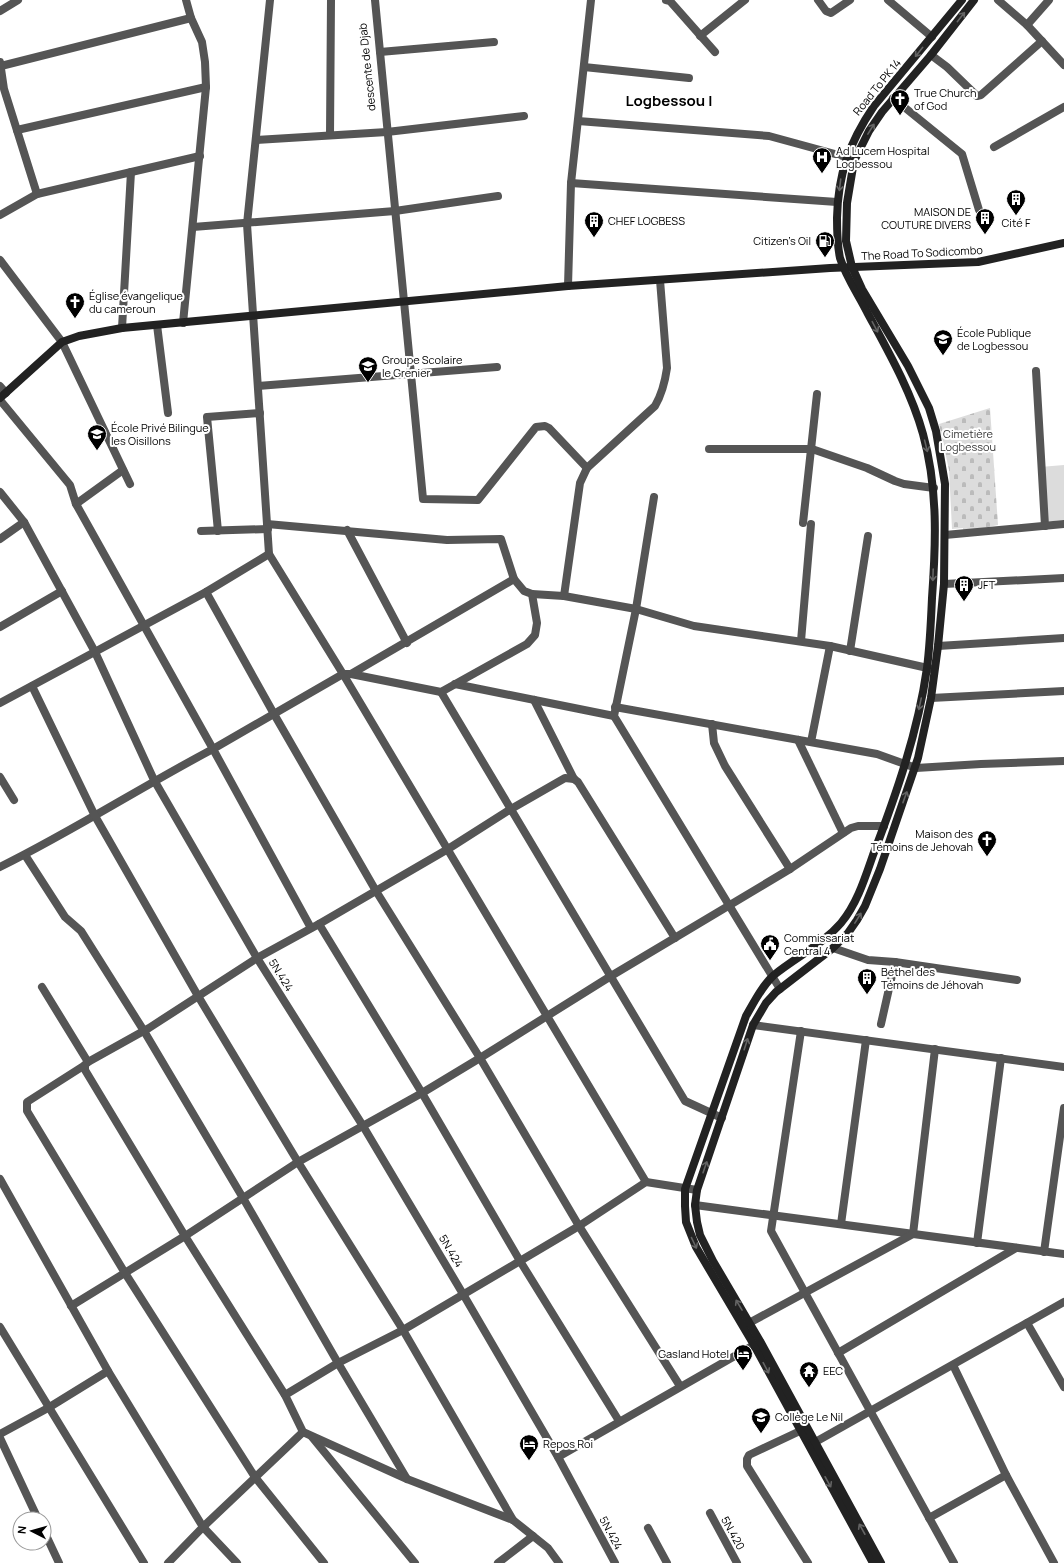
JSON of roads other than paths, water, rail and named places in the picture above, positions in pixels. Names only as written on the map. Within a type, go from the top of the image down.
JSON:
[{"type":"main road","name":"Road To PK 14","points":[[848,267],[838,249],[837,232],[840,178],[846,157],[862,124],[874,106],[962,0]]},
{"type":"main road","name":"Road To PK 14","points":[[848,267],[846,232],[847,203],[854,161],[869,131],[893,98],[931,56],[974,0]]},
{"type":"main road","name":"The Road To Sodicombo","points":[[62,342],[79,336],[122,328],[568,286],[848,267],[978,262],[1064,242]]},
{"type":"main road","points":[[848,267],[908,391],[923,434],[929,460],[934,488],[935,537],[931,698],[916,768],[865,906],[848,933],[833,948],[780,989],[766,1004],[753,1025],[697,1190],[695,1205],[700,1235],[713,1261],[749,1323],[873,1563]]},
{"type":"main road","points":[[848,267],[908,366],[929,408],[936,431],[945,484],[944,584],[938,646],[905,764],[884,826],[854,903],[846,916],[823,940],[772,977],[757,997],[746,1016],[685,1189],[685,1206],[686,1222],[696,1247],[754,1345],[800,1431],[812,1444],[881,1563]]},
{"type":"main road","points":[[2,397],[62,342]]},
{"type":"street","points":[[0,11],[18,0]]},
{"type":"street","points":[[183,323],[206,87],[205,62],[202,42],[191,18],[186,0]]},
{"type":"street","points":[[270,0],[247,224],[270,554],[347,674],[546,1016],[646,1182]]},
{"type":"street","points":[[330,136],[331,0]]},
{"type":"street","name":"descente de Djab","points":[[371,0],[386,132]]},
{"type":"street","points":[[375,0],[386,132],[423,499],[478,500],[536,427],[540,426],[549,428],[587,468]]},
{"type":"street","points":[[568,286],[571,183],[591,0]]},
{"type":"street","points":[[666,0],[670,1],[715,52]]},
{"type":"street","points":[[700,36],[745,0]]},
{"type":"street","points":[[818,0],[826,11],[831,13],[850,0]]},
{"type":"street","points":[[888,0],[932,37]]},
{"type":"street","points":[[998,0],[1027,25],[1064,65]]},
{"type":"street","points":[[1027,25],[1049,0]]},
{"type":"street","points":[[37,194],[17,130],[2,90],[0,64],[191,18]]},
{"type":"street","points":[[931,56],[947,66],[978,96],[981,95],[1042,40]]},
{"type":"street","points":[[380,52],[494,42]]},
{"type":"street","points":[[584,67],[689,78]]},
{"type":"street","points":[[17,130],[206,87]]},
{"type":"street","points":[[893,98],[962,154],[978,210]]},
{"type":"street","points":[[994,147],[1064,107]]},
{"type":"street","points":[[256,140],[386,132],[524,116]]},
{"type":"street","points":[[578,121],[769,136],[846,157]]},
{"type":"street","points":[[0,215],[37,194],[200,156]]},
{"type":"street","points":[[122,328],[131,172]]},
{"type":"street","points":[[571,183],[838,202]]},
{"type":"street","points":[[193,228],[395,211],[498,196]]},
{"type":"street","points":[[0,260],[62,342],[130,484]]},
{"type":"street","points":[[564,596],[580,483],[587,468],[655,406],[666,381],[667,368],[660,280]]},
{"type":"street","points":[[157,325],[168,413]]},
{"type":"street","points":[[258,386],[497,367]]},
{"type":"street","points":[[1036,372],[1045,526]]},
{"type":"street","points":[[0,386],[2,397],[70,485],[76,504],[311,928]]},
{"type":"street","points":[[801,641],[807,523],[817,394]]},
{"type":"street","points":[[218,531],[207,417],[260,413]]},
{"type":"street","points":[[709,449],[812,449],[867,468],[904,484],[934,488]]},
{"type":"street","points":[[76,504],[123,470]]},
{"type":"street","name":"5N.424","points":[[0,492],[24,522],[95,652],[154,780],[257,958],[363,1126],[463,1294],[558,1457],[615,1563]]},
{"type":"street","points":[[654,497],[636,609],[614,716],[780,989]]},
{"type":"street","points":[[0,539],[24,522]]},
{"type":"street","points":[[945,535],[1064,524]]},
{"type":"street","points":[[201,531],[268,527],[347,530],[447,540],[501,539],[514,578],[524,591],[532,594],[564,596],[636,609],[694,626],[830,646],[931,669]]},
{"type":"street","points":[[347,530],[407,642]]},
{"type":"street","points":[[850,651],[868,536]]},
{"type":"street","points":[[0,703],[206,592],[270,554]]},
{"type":"street","points":[[1,866],[25,855],[95,816],[154,780],[407,642],[514,578]]},
{"type":"street","points":[[944,584],[1064,578]]},
{"type":"street","points":[[0,627],[62,591]]},
{"type":"street","points":[[206,592],[376,891],[480,1058],[579,1226],[680,1386]]},
{"type":"street","points":[[347,674],[441,692],[527,644],[535,635],[537,623],[532,594]]},
{"type":"street","points":[[938,646],[1064,638]]},
{"type":"street","points":[[811,742],[830,646]]},
{"type":"street","points":[[455,684],[614,716]]},
{"type":"street","points":[[32,686],[95,816],[198,996],[298,1162],[403,1330],[513,1520]]},
{"type":"street","points":[[441,692],[685,1101],[722,1118]]},
{"type":"street","points":[[931,698],[1064,692]]},
{"type":"street","points":[[534,700],[574,779],[578,782],[675,938]]},
{"type":"street","points":[[615,707],[877,754],[916,768],[1064,761]]},
{"type":"street","points":[[712,724],[714,743],[725,766],[790,870]]},
{"type":"street","points":[[798,740],[843,834]]},
{"type":"street","points":[[0,777],[14,800]]},
{"type":"street","points":[[324,1563],[255,1477],[125,1273],[27,1111],[26,1105],[27,1102],[86,1064],[144,1031],[257,958],[320,924],[448,849],[510,809],[565,778],[574,779]]},
{"type":"street","points":[[71,1306],[185,1236],[298,1162],[422,1093],[480,1058],[611,976],[790,870],[851,828],[858,826],[884,826]]},
{"type":"street","points":[[25,855],[65,917],[81,931],[144,1031],[407,1479]]},
{"type":"street","points":[[320,924],[422,1093],[520,1261],[620,1421]]},
{"type":"street","points":[[833,948],[868,960],[895,962],[1017,980]]},
{"type":"street","points":[[881,1024],[895,962]]},
{"type":"street","points":[[42,987],[86,1064],[85,1070],[185,1236],[286,1395],[303,1432],[407,1479],[513,1520],[548,1548],[559,1563]]},
{"type":"street","points":[[753,1025],[1064,1067]]},
{"type":"street","points":[[800,1031],[771,1230],[954,1563]]},
{"type":"street","points":[[841,1224],[866,1040]]},
{"type":"street","points":[[913,1234],[935,1049]]},
{"type":"street","points":[[977,1243],[1001,1058]]},
{"type":"street","points":[[1044,1252],[1064,1108]]},
{"type":"street","points":[[0,1179],[108,1371],[203,1527],[237,1563]]},
{"type":"street","points":[[286,1395],[338,1363],[403,1330],[520,1261],[579,1226],[646,1182],[697,1190]]},
{"type":"street","points":[[695,1205],[1064,1254]]},
{"type":"street","points":[[749,1323],[913,1234]]},
{"type":"street","points":[[838,1353],[1016,1248]]},
{"type":"street","points":[[812,1444],[1064,1302]]},
{"type":"street","points":[[1026,1323],[1064,1387]]},
{"type":"street","points":[[0,1327],[48,1408],[144,1563]]},
{"type":"street","points":[[558,1457],[754,1345]]},
{"type":"street","points":[[953,1365],[1006,1475],[1054,1563]]},
{"type":"street","points":[[0,1434],[48,1408],[108,1371]]},
{"type":"street","points":[[800,1431],[749,1455],[747,1459],[747,1466],[808,1563]]},
{"type":"street","points":[[168,1563],[203,1527],[303,1432]]},
{"type":"street","points":[[311,1435],[415,1563]]},
{"type":"street","points":[[0,1438],[34,1511]]},
{"type":"street","points":[[929,1518],[1006,1475]]},
{"type":"street","name":"5N.420","points":[[710,1513],[737,1563]]},
{"type":"street","points":[[648,1528],[667,1563]]},
{"type":"street","points":[[498,1563],[533,1536]]},
{"type":"street","points":[[52,1548],[59,1563]]},
{"type":"place","name":"True Church of God","points":[[900,116]]},
{"type":"place","name":"Ad Lucem Hospital Logbessou","points":[[822,174]]},
{"type":"place","name":"Cité F","points":[[1016,216]]},
{"type":"place","name":"MAISON DE COUTURE DIVERS","points":[[985,235]]},
{"type":"place","name":"CHEF LOGBESS","points":[[594,238]]},
{"type":"place","name":"Citizen's Oil","points":[[825,258]]},
{"type":"place","name":"Église évangelique du cameroun","points":[[75,319]]},
{"type":"place","name":"École Publique de Logbessou","points":[[943,356]]},
{"type":"place","name":"Groupe Scolaire le Grenier","points":[[368,383]]},
{"type":"place","name":"École Privé Bilingue les Oisillons","points":[[97,451]]},
{"type":"place","name":"JFT","points":[[964,602]]},
{"type":"place","name":"Maison des Témoins de Jehovah","points":[[987,857]]},
{"type":"place","name":"Commissariat Central 4","points":[[770,961]]},
{"type":"place","name":"Béthel des Témoins de Jéhovah","points":[[867,995]]},
{"type":"place","name":"Gasland Hotel","points":[[743,1371]]},
{"type":"place","name":"EEC","points":[[809,1388]]},
{"type":"place","name":"Collège Le Nil","points":[[761,1434]]},
{"type":"place","name":"Repos Roi","points":[[529,1461]]},
{"type":"district","name":"Logbessou I","points":[[669,101]]},
{"type":"park label","name":"Cimetière Logbessou","points":[[968,440]]}]
